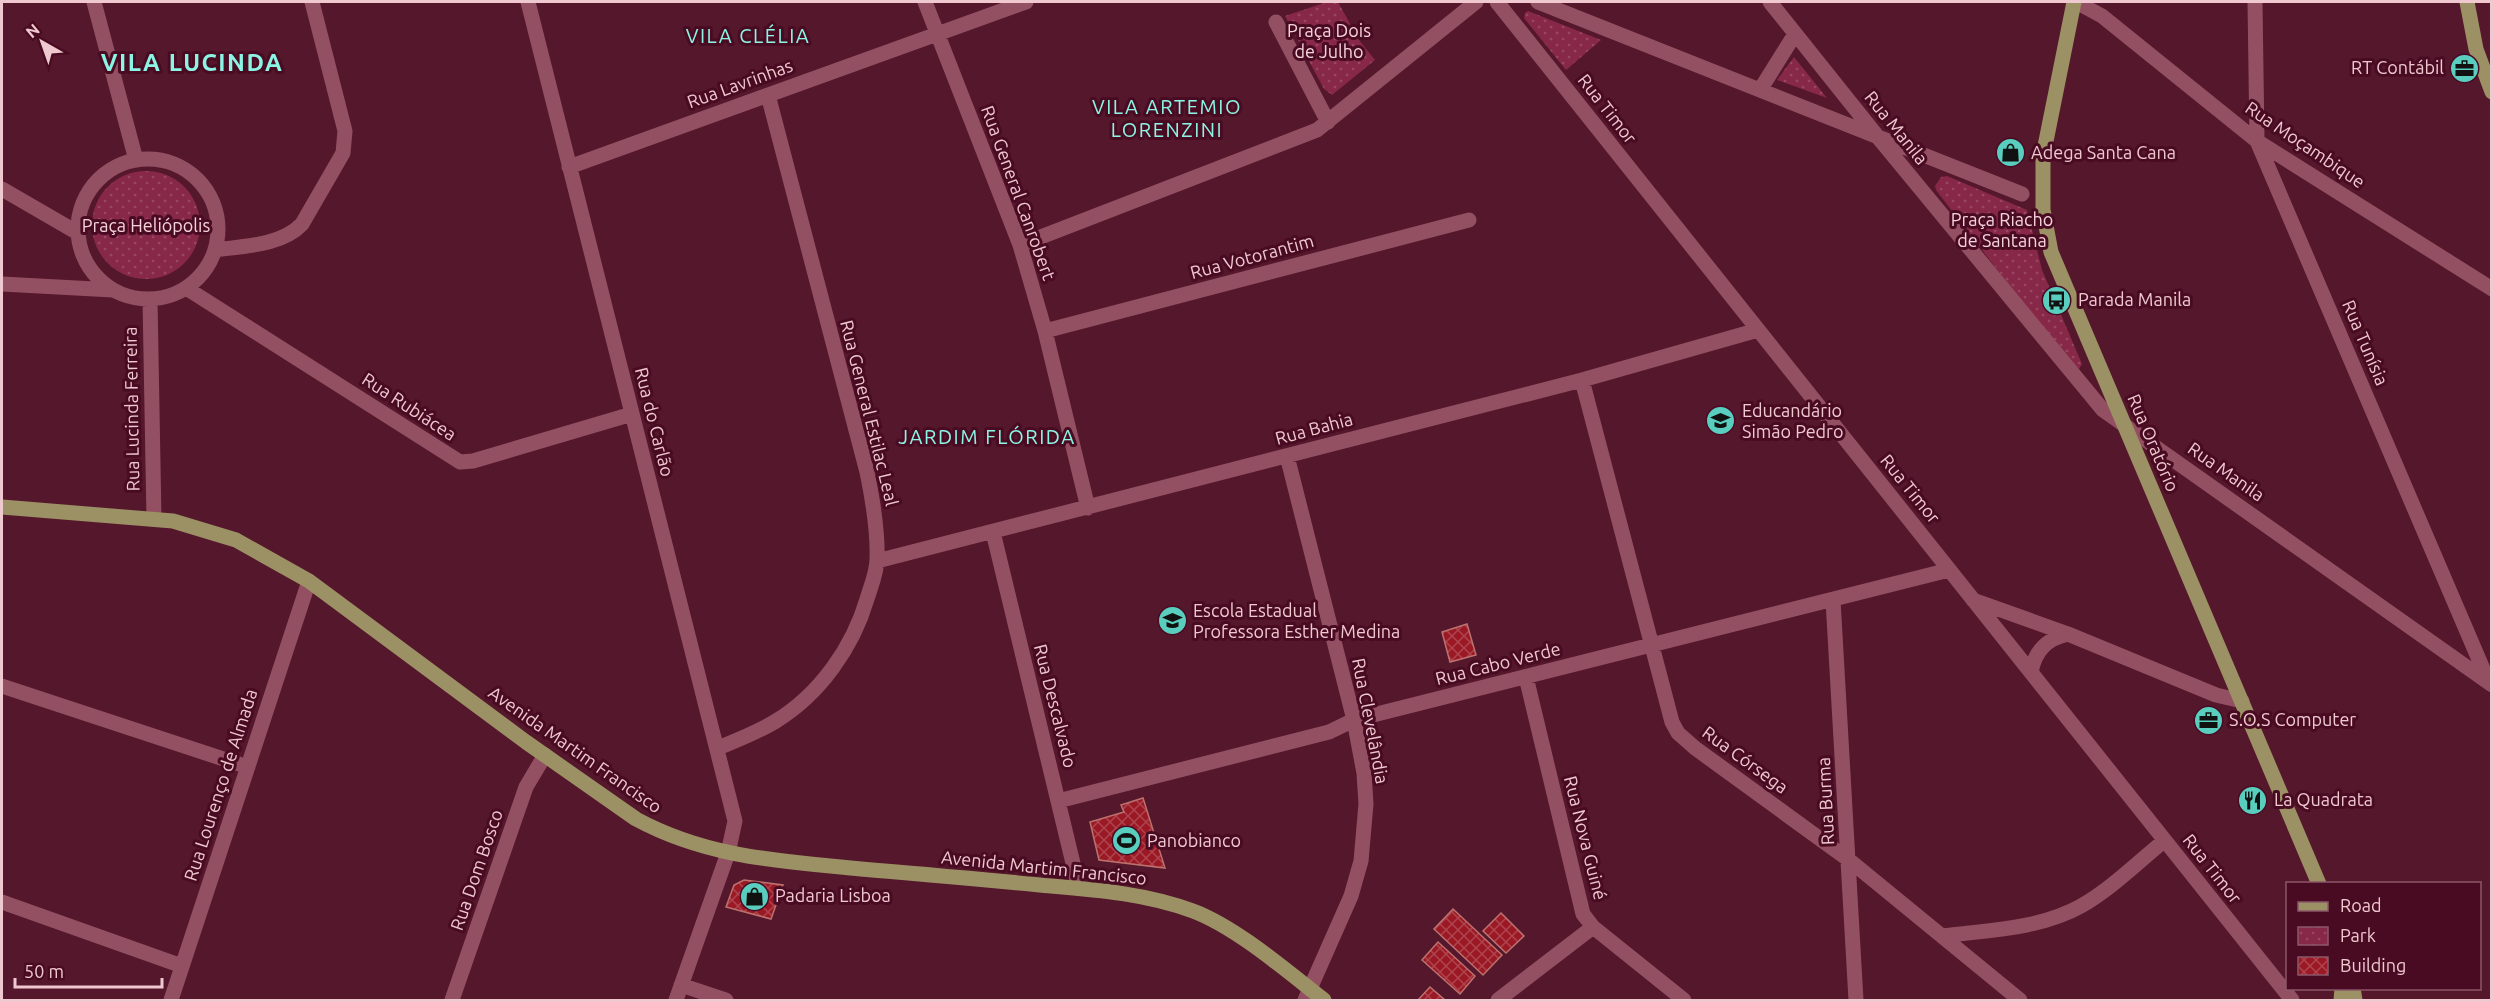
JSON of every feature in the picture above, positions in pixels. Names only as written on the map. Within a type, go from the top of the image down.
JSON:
[{"type":"main road","name":"Rua Oratório","points":[[2075,2],[2043,156],[2043,210],[2051,252],[2057,272],[2125,426],[2318,882]]},
{"type":"main road","points":[[2468,2],[2476,49],[2492,92]]},
{"type":"main road","name":"Avenida Martim Francisco","points":[[2,507],[173,521],[236,540],[309,581],[545,755],[636,819],[654,829],[699,846],[757,859],[1079,888],[1124,893],[1166,902],[1197,912],[1250,944],[1308,995],[1324,1000]]},
{"type":"street","points":[[94,2],[136,160]]},
{"type":"street","points":[[214,250],[276,240],[295,231],[302,224],[343,153],[345,131],[312,2]]},
{"type":"street","name":"Rua do Carlão","points":[[528,2],[735,821],[728,853],[676,1000]]},
{"type":"street","name":"Rua General Canrobert","points":[[925,2],[1020,245],[1045,332],[1088,508]]},
{"type":"street","name":"Rua Lavrinhas","points":[[568,167],[1026,2]]},
{"type":"street","points":[[1020,245],[1308,135],[1328,122],[1476,2]]},
{"type":"street","name":"Rua Timor","points":[[1497,2],[2292,1000]]},
{"type":"street","points":[[1538,2],[2022,194]]},
{"type":"street","name":"Rua Manila","points":[[1770,2],[2090,397],[2103,410],[2491,686]]},
{"type":"street","name":"Rua Moçambique","points":[[2075,2],[2102,16],[2258,141],[2492,289]]},
{"type":"street","name":"Rua Tunísia","points":[[2255,2],[2258,141],[2491,686]]},
{"type":"street","points":[[1276,22],[1328,122]]},
{"type":"street","points":[[1760,90],[1795,34]]},
{"type":"street","name":"Rua General Estilac Leal","points":[[718,748],[777,720],[804,699],[827,674],[853,637],[862,616],[877,561],[873,501],[867,472],[768,95]]},
{"type":"street","points":[[136,160],[155,160],[173,164],[190,173],[204,187],[213,203],[218,222],[214,250],[203,272],[186,288],[162,298],[131,297],[113,290],[95,276],[79,244],[78,233],[83,203],[93,186],[117,167],[136,160]]},
{"type":"street","points":[[2,189],[78,233]]},
{"type":"street","name":"Rua Votorantim","points":[[1045,332],[1469,220]]},
{"type":"street","points":[[2,284],[113,290]]},
{"type":"street","name":"Rua Rubiácea","points":[[186,288],[460,462],[473,461],[632,414]]},
{"type":"street","name":"Rua Lucinda Ferreira","points":[[150,299],[154,519]]},
{"type":"street","name":"Rua Bahia","points":[[877,561],[1582,380],[1758,330]]},
{"type":"street","name":"Rua Córsega","points":[[1582,380],[1672,722],[1685,741],[1849,860],[2020,1000]]},
{"type":"street","name":"Rua Clevelândia","points":[[1287,456],[1354,720],[1364,773],[1365,833],[1361,861],[1351,896],[1337,931],[1317,969],[1308,995]]},
{"type":"street","name":"Rua Descalvado","points":[[993,532],[1079,888]]},
{"type":"street","name":"Rua Cabo Verde","points":[[1058,801],[1329,732],[1354,720],[1950,570]]},
{"type":"street","name":"Rua Lourenço de Almada","points":[[171,1000],[309,581]]},
{"type":"street","name":"Rua Burma","points":[[1833,600],[1856,1000]]},
{"type":"street","points":[[1973,600],[2068,634],[2216,695],[2242,701]]},
{"type":"street","points":[[2031,672],[2039,650],[2057,637],[2068,634]]},
{"type":"street","name":"Rua Nova Guiné","points":[[1526,677],[1583,914],[1593,927],[1684,1000]]},
{"type":"street","points":[[2,687],[248,767]]},
{"type":"street","name":"Rua Dom Bosco","points":[[452,1000],[526,787],[545,755]]},
{"type":"street","points":[[1942,936],[2028,924],[2066,913],[2092,899],[2164,841]]},
{"type":"street","points":[[2,902],[182,966]]},
{"type":"street","points":[[1498,1000],[1593,927]]},
{"type":"street","points":[[681,985],[726,1000]]},
{"type":"green space","name":"Praça Dois de Julho","points":[[1327,2],[1338,2],[1359,40],[1375,60],[1332,95],[1324,89],[1285,16]]},
{"type":"green space","points":[[1528,11],[1601,40],[1566,70],[1524,18]]},
{"type":"green space","points":[[1794,57],[1827,98],[1777,80]]},
{"type":"green space","name":"Praça Heliópolis","points":[[146,171],[167,175],[184,187],[196,204],[200,225],[196,246],[184,263],[167,275],[146,279],[125,275],[108,263],[96,246],[92,225],[96,204],[108,187],[125,175]]},
{"type":"green space","name":"Praça Riacho de Santana","points":[[1947,176],[2027,210],[2042,270],[2082,364],[2079,369],[2072,367],[1936,190],[1935,186],[1941,177]]},
{"type":"building","points":[[1467,624],[1476,655],[1450,662],[1442,632]]},
{"type":"building","name":"Panobianco","points":[[1143,798],[1165,868],[1099,860],[1090,822],[1124,812],[1121,805]]},
{"type":"building","name":"Padaria Lisboa","points":[[744,880],[783,885],[771,919],[726,907],[734,885]]},
{"type":"building","points":[[1453,909],[1502,955],[1483,975],[1434,929]]},
{"type":"building","points":[[1501,913],[1524,936],[1506,953],[1483,931]]},
{"type":"building","points":[[1438,942],[1475,976],[1460,994],[1422,960]]},
{"type":"building","points":[[1430,987],[1445,1000],[1418,1000]]},
{"type":"place","name":"RT Contábil","points":[[2465,68]]},
{"type":"place","name":"Adega Santa Cana","points":[[2010,153]]},
{"type":"place","name":"Parada Manila","points":[[2057,300]]},
{"type":"place","name":"Educandário Simão Pedro","points":[[1721,421]]},
{"type":"place","name":"Escola Estadual Professora Esther Medina","points":[[1172,621]]},
{"type":"place","name":"S.O.S Computer","points":[[2208,720]]},
{"type":"place","name":"La Quadrata","points":[[2253,800]]},
{"type":"place","name":"Panobianco","points":[[1126,841]]},
{"type":"place","name":"Padaria Lisboa","points":[[754,896]]},
{"type":"district","name":"VILA CLÉLIA","points":[[748,36]]},
{"type":"district","name":"VILA LUCINDA","points":[[192,63]]},
{"type":"district","name":"VILA ARTEMIO LORENZINI","points":[[1167,118]]},
{"type":"district","name":"JARDIM FLÓRIDA","points":[[987,437]]}]
